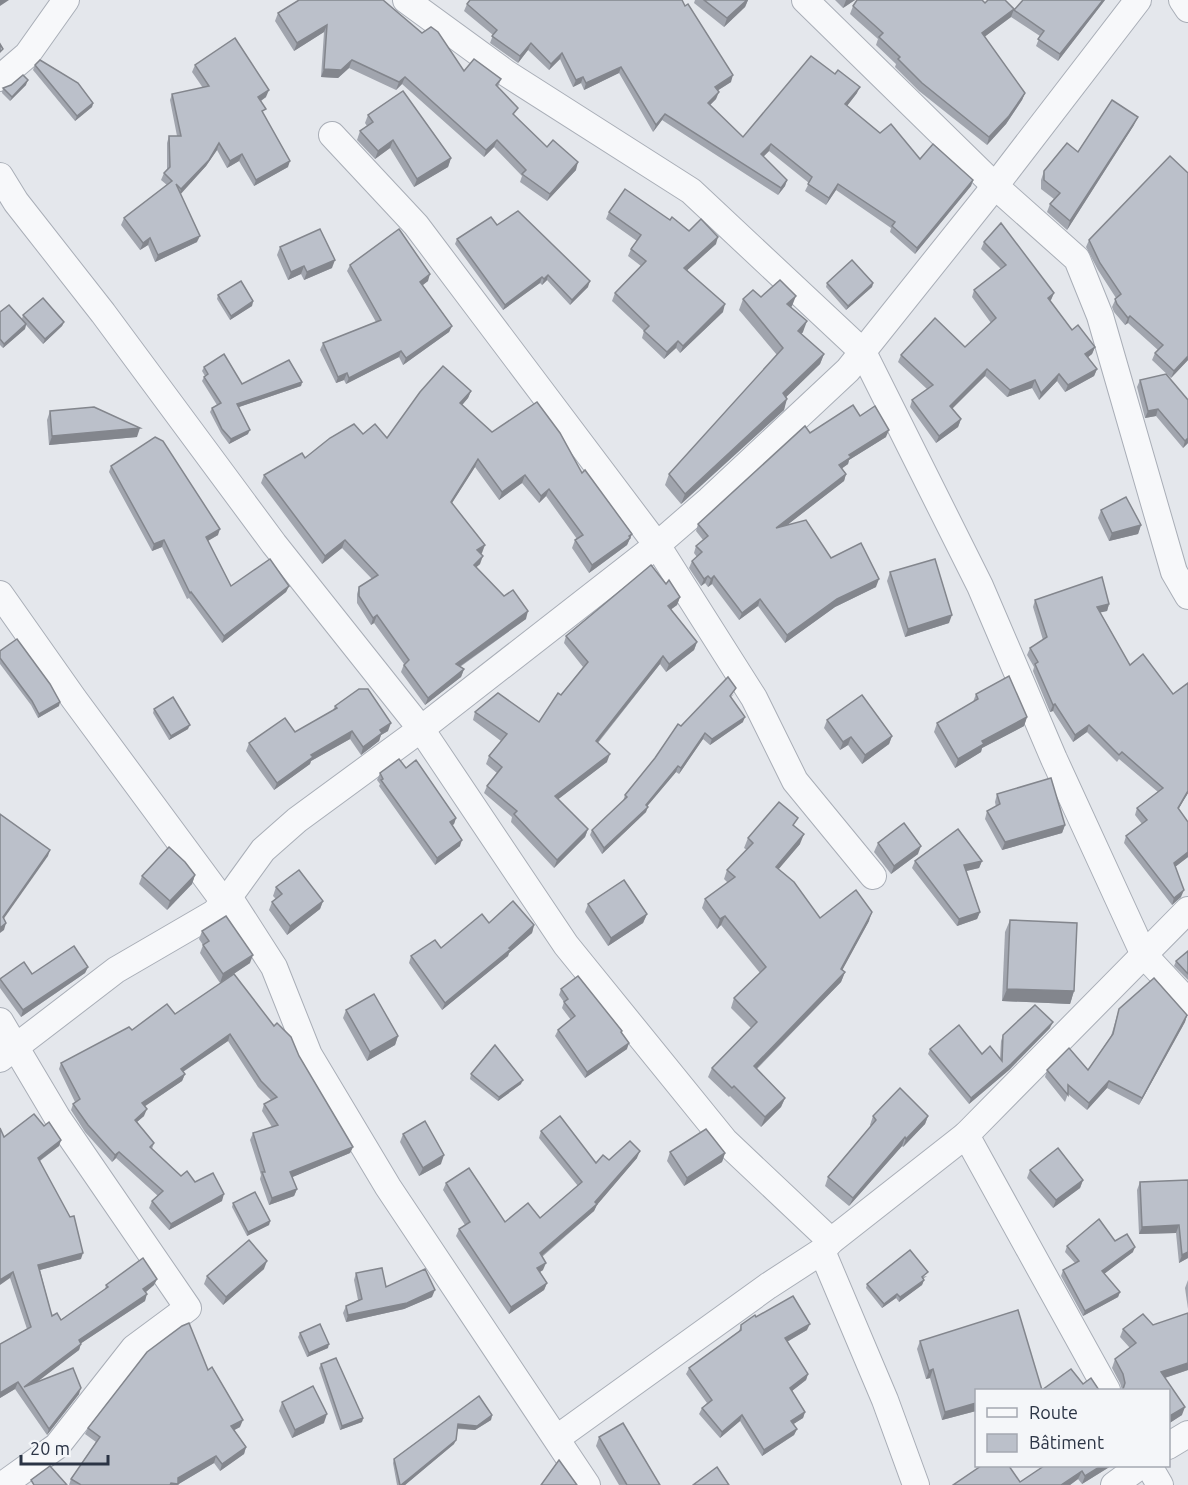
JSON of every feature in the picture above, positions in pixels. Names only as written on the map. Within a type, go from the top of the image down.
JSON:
[{"type":"street","points":[[0,78],[27,55],[66,0]]},
{"type":"street","points":[[406,0],[506,73],[691,191],[863,352],[980,586],[1054,759],[1144,955],[1188,1002]]},
{"type":"street","points":[[805,0],[995,186],[1077,259],[1100,316],[1174,572],[1188,596]]},
{"type":"street","points":[[8,1053],[116,970],[205,920],[226,900],[263,850],[297,820],[421,729],[657,545],[727,484],[848,370],[995,186],[1138,0]]},
{"type":"street","points":[[1182,0],[1188,9]]},
{"type":"street","points":[[332,135],[416,225],[657,545],[754,698],[795,781],[873,876]]},
{"type":"street","points":[[0,176],[16,202],[103,313],[274,544],[421,729],[573,954],[725,1141],[826,1246],[916,1485]]},
{"type":"street","points":[[0,594],[74,699],[226,900],[274,968],[309,1055],[382,1177],[587,1485]]},
{"type":"street","points":[[557,1438],[826,1246],[966,1135],[1188,910]]},
{"type":"street","points":[[0,1021],[8,1053],[57,1117],[188,1308],[134,1348],[57,1446],[3,1482]]},
{"type":"street","points":[[966,1135],[1106,1389]]},
{"type":"street","points":[[1170,1445],[1188,1434]]},
{"type":"street","points":[[1114,1485],[1139,1467]]},
{"type":"street","points":[[1150,1467],[1161,1485]]},
{"type":"building","points":[[299,0],[383,0],[422,33],[431,27],[438,32],[464,71],[474,59],[501,79],[496,85],[518,108],[513,114],[547,147],[553,140],[578,162],[550,194],[522,174],[526,170],[497,140],[486,150],[405,77],[399,82],[352,60],[341,70],[324,69],[327,25],[297,43],[278,13]]},
{"type":"building","points":[[470,0],[682,0],[685,6],[688,4],[733,75],[715,87],[719,92],[708,103],[743,137],[811,56],[835,74],[838,70],[860,87],[845,104],[880,133],[891,124],[920,159],[933,144],[973,180],[917,248],[892,226],[895,222],[838,184],[829,198],[808,184],[812,177],[771,144],[761,154],[787,180],[781,188],[665,114],[656,125],[621,67],[586,83],[583,77],[576,80],[562,53],[551,64],[531,43],[520,56],[492,36],[497,30],[467,4]]},
{"type":"building","points":[[704,0],[747,0],[727,18]]},
{"type":"building","points":[[857,0],[982,0],[985,3],[988,0],[1005,0],[1014,9],[982,33],[1025,93],[1009,116],[989,137],[922,83],[898,59],[900,57],[879,37],[883,33],[853,6]]},
{"type":"building","points":[[1023,0],[1103,0],[1060,54],[1038,39],[1044,31],[1014,10]]},
{"type":"building","points":[[235,38],[269,90],[258,97],[266,109],[262,111],[290,161],[256,180],[242,154],[230,161],[219,143],[209,160],[181,189],[176,184],[200,236],[158,255],[150,238],[143,243],[124,218],[172,181],[164,173],[170,167],[169,136],[181,136],[172,94],[209,86],[195,65]]},
{"type":"building","points":[[40,60],[78,83],[93,103],[77,116],[35,65]]},
{"type":"building","points":[[23,75],[28,80],[12,97],[3,88],[11,85]]},
{"type":"building","points":[[403,91],[451,158],[417,179],[393,140],[378,151],[360,131],[373,122],[368,115]]},
{"type":"building","points":[[1112,100],[1138,117],[1070,221],[1050,204],[1060,193],[1044,180],[1044,171],[1067,143],[1078,152]]},
{"type":"building","points":[[1170,156],[1188,173],[1188,356],[1174,371],[1155,353],[1163,345],[1130,316],[1128,318],[1117,304],[1115,299],[1121,294],[1100,263],[1089,240]]},
{"type":"building","points":[[625,189],[670,220],[672,217],[689,231],[701,219],[718,237],[684,268],[725,304],[683,346],[678,341],[667,352],[644,331],[649,326],[615,293],[646,261],[631,249],[641,235],[609,212]]},
{"type":"building","points":[[518,211],[590,281],[572,300],[548,275],[505,305],[457,239],[491,217],[497,225]]},
{"type":"building","points":[[1001,223],[1054,293],[1048,298],[1072,330],[1078,325],[1095,347],[1085,354],[1097,369],[1068,385],[1059,374],[1041,393],[1035,380],[1010,390],[987,369],[950,406],[961,419],[939,436],[912,400],[933,385],[901,355],[935,318],[965,347],[996,318],[974,290],[1006,265],[984,242]]},
{"type":"building","points":[[320,229],[335,260],[307,272],[304,266],[291,272],[280,247]]},
{"type":"building","points":[[399,229],[430,274],[420,282],[452,326],[406,358],[401,351],[349,378],[347,373],[338,377],[323,343],[381,320],[350,265]]},
{"type":"building","points":[[852,260],[873,283],[848,306],[827,283]]},
{"type":"building","points":[[780,280],[796,296],[787,304],[807,321],[798,331],[824,354],[783,393],[787,399],[685,494],[669,474],[783,348],[743,299],[753,290],[761,297]]},
{"type":"building","points":[[241,281],[253,301],[231,316],[218,295]]},
{"type":"building","points":[[43,298],[64,322],[45,339],[23,315]]},
{"type":"building","points":[[9,305],[26,324],[4,344],[0,339],[0,312]]},
{"type":"building","points":[[224,354],[242,384],[289,360],[302,382],[237,404],[250,430],[231,439],[222,429],[212,408],[221,403],[204,377],[208,374],[204,367]]},
{"type":"building","points":[[443,366],[471,391],[460,403],[492,432],[537,402],[560,433],[582,473],[585,470],[632,534],[630,538],[592,565],[575,540],[583,535],[549,489],[541,496],[525,475],[502,492],[478,459],[451,502],[485,545],[477,550],[483,556],[474,565],[504,596],[513,590],[528,611],[456,664],[464,669],[428,698],[404,665],[409,660],[377,615],[373,618],[359,596],[359,587],[378,575],[345,540],[325,556],[264,475],[302,453],[305,458],[330,438],[354,424],[363,434],[375,424],[387,438],[420,392]]},
{"type":"building","points":[[1166,374],[1188,400],[1188,438],[1185,441],[1158,409],[1148,411],[1140,380]]},
{"type":"building","points":[[853,405],[860,416],[875,406],[889,430],[849,455],[851,457],[839,465],[846,474],[776,528],[806,520],[831,558],[861,543],[879,579],[837,599],[787,635],[760,599],[742,613],[714,576],[711,579],[708,576],[704,579],[692,561],[702,552],[696,546],[708,536],[698,524],[805,426],[810,433]]},
{"type":"building","points":[[94,407],[140,428],[52,436],[50,411]]},
{"type":"building","points":[[155,437],[163,441],[220,529],[206,537],[231,586],[270,559],[289,586],[224,636],[190,593],[164,540],[154,544],[111,466]]},
{"type":"building","points":[[1126,497],[1141,525],[1112,533],[1101,510]]},
{"type":"building","points":[[935,559],[952,615],[908,629],[890,572]]},
{"type":"building","points":[[651,565],[666,584],[669,580],[680,597],[668,606],[697,642],[669,664],[663,656],[596,741],[610,754],[555,796],[588,829],[557,860],[514,814],[517,811],[487,786],[502,767],[489,756],[507,734],[475,712],[498,693],[539,722],[558,693],[561,695],[588,662],[566,636]]},
{"type":"building","points":[[1102,577],[1109,604],[1097,607],[1130,665],[1143,654],[1173,694],[1188,683],[1188,791],[1178,808],[1188,822],[1188,852],[1174,863],[1184,890],[1174,898],[1126,836],[1147,820],[1137,808],[1163,788],[1122,752],[1119,755],[1089,725],[1075,735],[1055,704],[1053,705],[1035,664],[1038,662],[1030,648],[1047,637],[1035,600]]},
{"type":"building","points":[[17,639],[50,684],[60,702],[39,714],[0,658],[0,651]]},
{"type":"building","points":[[1009,676],[1027,717],[982,741],[984,744],[958,759],[937,723],[978,699],[976,694]]},
{"type":"building","points":[[728,677],[736,688],[730,696],[745,717],[712,739],[705,733],[681,768],[678,766],[646,805],[648,807],[604,848],[592,830],[627,797],[625,795],[655,758],[678,724],[681,726]]},
{"type":"building","points":[[359,689],[368,689],[391,723],[380,730],[382,733],[363,747],[352,731],[311,755],[313,757],[277,783],[249,743],[285,718],[295,732],[337,708],[335,706]]},
{"type":"building","points":[[862,695],[892,736],[865,755],[851,737],[843,742],[827,720]]},
{"type":"building","points":[[173,697],[190,725],[171,736],[154,709]]},
{"type":"building","points":[[399,759],[406,768],[416,760],[456,818],[450,822],[462,840],[437,858],[381,780],[383,779],[380,773]]},
{"type":"building","points":[[1051,778],[1065,825],[1005,842],[987,811],[1000,804],[997,794]]},
{"type":"building","points":[[779,802],[798,818],[793,825],[804,834],[776,867],[794,882],[820,918],[856,890],[872,912],[841,969],[845,972],[754,1066],[785,1098],[765,1117],[712,1068],[757,1022],[734,998],[766,967],[725,916],[720,919],[705,899],[735,877],[727,870],[753,843],[748,838]]},
{"type":"building","points":[[0,814],[50,850],[3,917],[6,923],[0,928]]},
{"type":"building","points":[[904,823],[921,846],[894,866],[878,843]]},
{"type":"building","points":[[958,829],[982,861],[964,865],[980,912],[959,919],[915,861]]},
{"type":"building","points":[[169,847],[195,875],[170,901],[142,876]]},
{"type":"building","points":[[299,870],[323,901],[290,926],[272,902],[282,894],[276,887]]},
{"type":"building","points":[[624,880],[647,914],[611,938],[588,904]]},
{"type":"building","points":[[513,901],[534,925],[509,948],[511,949],[445,1003],[411,956],[435,940],[441,948],[482,914],[489,923]]},
{"type":"building","points":[[226,916],[253,955],[223,974],[203,945],[209,941],[202,931]]},
{"type":"building","points":[[1010,920],[1077,923],[1074,991],[1007,989]]},
{"type":"building","points":[[74,946],[88,967],[23,1010],[0,979],[24,962],[32,974]]},
{"type":"building","points":[[1188,951],[1188,974],[1176,961]]},
{"type":"building","points":[[234,974],[274,1026],[277,1023],[291,1037],[299,1056],[353,1147],[290,1172],[297,1189],[272,1198],[262,1172],[265,1172],[253,1133],[278,1125],[264,1104],[277,1097],[261,1081],[230,1034],[181,1069],[185,1074],[142,1103],[147,1109],[135,1120],[154,1143],[150,1147],[181,1176],[187,1171],[195,1182],[213,1173],[224,1194],[171,1224],[152,1201],[163,1191],[119,1152],[115,1155],[73,1104],[80,1099],[61,1063],[129,1027],[132,1030],[167,1004],[175,1014]]},
{"type":"building","points":[[578,976],[629,1043],[587,1072],[558,1030],[575,1016],[564,1002],[568,999],[561,989]]},
{"type":"building","points":[[1154,978],[1187,1015],[1142,1098],[1109,1081],[1089,1103],[1068,1085],[1068,1095],[1047,1070],[1069,1048],[1088,1070],[1113,1034],[1119,1009]]},
{"type":"building","points":[[374,994],[398,1036],[370,1052],[346,1010]]},
{"type":"building","points":[[1035,1005],[1053,1022],[1011,1064],[971,1098],[930,1049],[959,1025],[982,1054],[990,1046],[1002,1061],[1003,1035]]},
{"type":"building","points":[[495,1045],[523,1080],[499,1097],[471,1074]]},
{"type":"building","points":[[900,1088],[928,1116],[906,1139],[905,1137],[853,1198],[828,1177],[876,1120],[873,1116]]},
{"type":"building","points":[[34,1114],[44,1126],[49,1122],[61,1140],[38,1158],[70,1217],[74,1216],[83,1253],[38,1265],[52,1316],[57,1313],[61,1320],[108,1287],[106,1285],[143,1258],[157,1279],[143,1289],[147,1294],[79,1340],[81,1344],[24,1387],[73,1368],[81,1388],[49,1429],[18,1382],[0,1393],[0,1344],[31,1327],[13,1272],[0,1280],[0,1128],[4,1137]]},
{"type":"building","points":[[560,1116],[596,1163],[603,1155],[609,1160],[630,1141],[640,1151],[595,1202],[597,1204],[540,1253],[546,1263],[537,1268],[547,1283],[511,1307],[459,1229],[470,1222],[446,1183],[469,1168],[505,1222],[528,1203],[540,1218],[582,1182],[541,1131]]},
{"type":"building","points":[[425,1121],[444,1155],[423,1168],[403,1134]]},
{"type":"building","points":[[706,1129],[725,1153],[687,1178],[670,1152]]},
{"type":"building","points":[[1058,1148],[1083,1180],[1056,1200],[1030,1170]]},
{"type":"building","points":[[1188,1180],[1188,1252],[1182,1255],[1179,1225],[1142,1227],[1140,1182]]},
{"type":"building","points":[[255,1192],[270,1221],[248,1232],[233,1203]]},
{"type":"building","points":[[1099,1219],[1115,1241],[1127,1234],[1135,1247],[1102,1271],[1120,1292],[1085,1311],[1063,1270],[1079,1261],[1067,1246]]},
{"type":"building","points":[[249,1240],[267,1261],[226,1297],[207,1276]]},
{"type":"building","points":[[910,1250],[928,1272],[922,1277],[924,1280],[900,1297],[897,1294],[884,1304],[867,1284]]},
{"type":"building","points":[[382,1268],[386,1287],[425,1269],[435,1290],[407,1303],[348,1315],[346,1306],[362,1299],[356,1273]]},
{"type":"building","points":[[793,1296],[810,1324],[785,1338],[808,1374],[790,1388],[805,1412],[791,1421],[797,1429],[764,1450],[742,1415],[722,1432],[702,1408],[712,1400],[689,1368],[741,1330],[741,1325],[755,1315],[756,1317]]},
{"type":"building","points":[[1018,1310],[1042,1389],[975,1389],[975,1403],[945,1412],[933,1369],[929,1371],[920,1341]]},
{"type":"building","points":[[1188,1313],[1188,1363],[1161,1372],[1185,1407],[1170,1416],[1170,1389],[1123,1389],[1125,1383],[1123,1374],[1115,1359],[1136,1343],[1123,1329],[1143,1314],[1153,1325]]},
{"type":"building","points":[[189,1323],[208,1370],[212,1367],[243,1420],[231,1426],[246,1447],[222,1464],[216,1456],[178,1478],[178,1484],[81,1485],[71,1479],[100,1437],[88,1428],[147,1352]]},
{"type":"building","points":[[320,1324],[329,1344],[309,1353],[300,1333]]},
{"type":"building","points":[[336,1358],[363,1418],[342,1426],[321,1364]]},
{"type":"building","points":[[1071,1369],[1083,1384],[1091,1378],[1098,1389],[1043,1389]]},
{"type":"building","points":[[313,1386],[327,1414],[295,1430],[282,1402]]},
{"type":"building","points":[[479,1396],[492,1415],[477,1426],[458,1424],[456,1440],[400,1485],[394,1459]]},
{"type":"building","points":[[623,1423],[660,1485],[627,1485],[599,1437]]},
{"type":"building","points":[[559,1460],[577,1485],[541,1485]]},
{"type":"building","points":[[50,1466],[67,1485],[34,1485],[31,1480]]},
{"type":"building","points":[[717,1467],[729,1485],[693,1485]]},
{"type":"building","points":[[980,1467],[1010,1467],[1020,1482],[1042,1467],[1099,1467],[1085,1476],[1082,1471],[1061,1485],[953,1485]]}]
